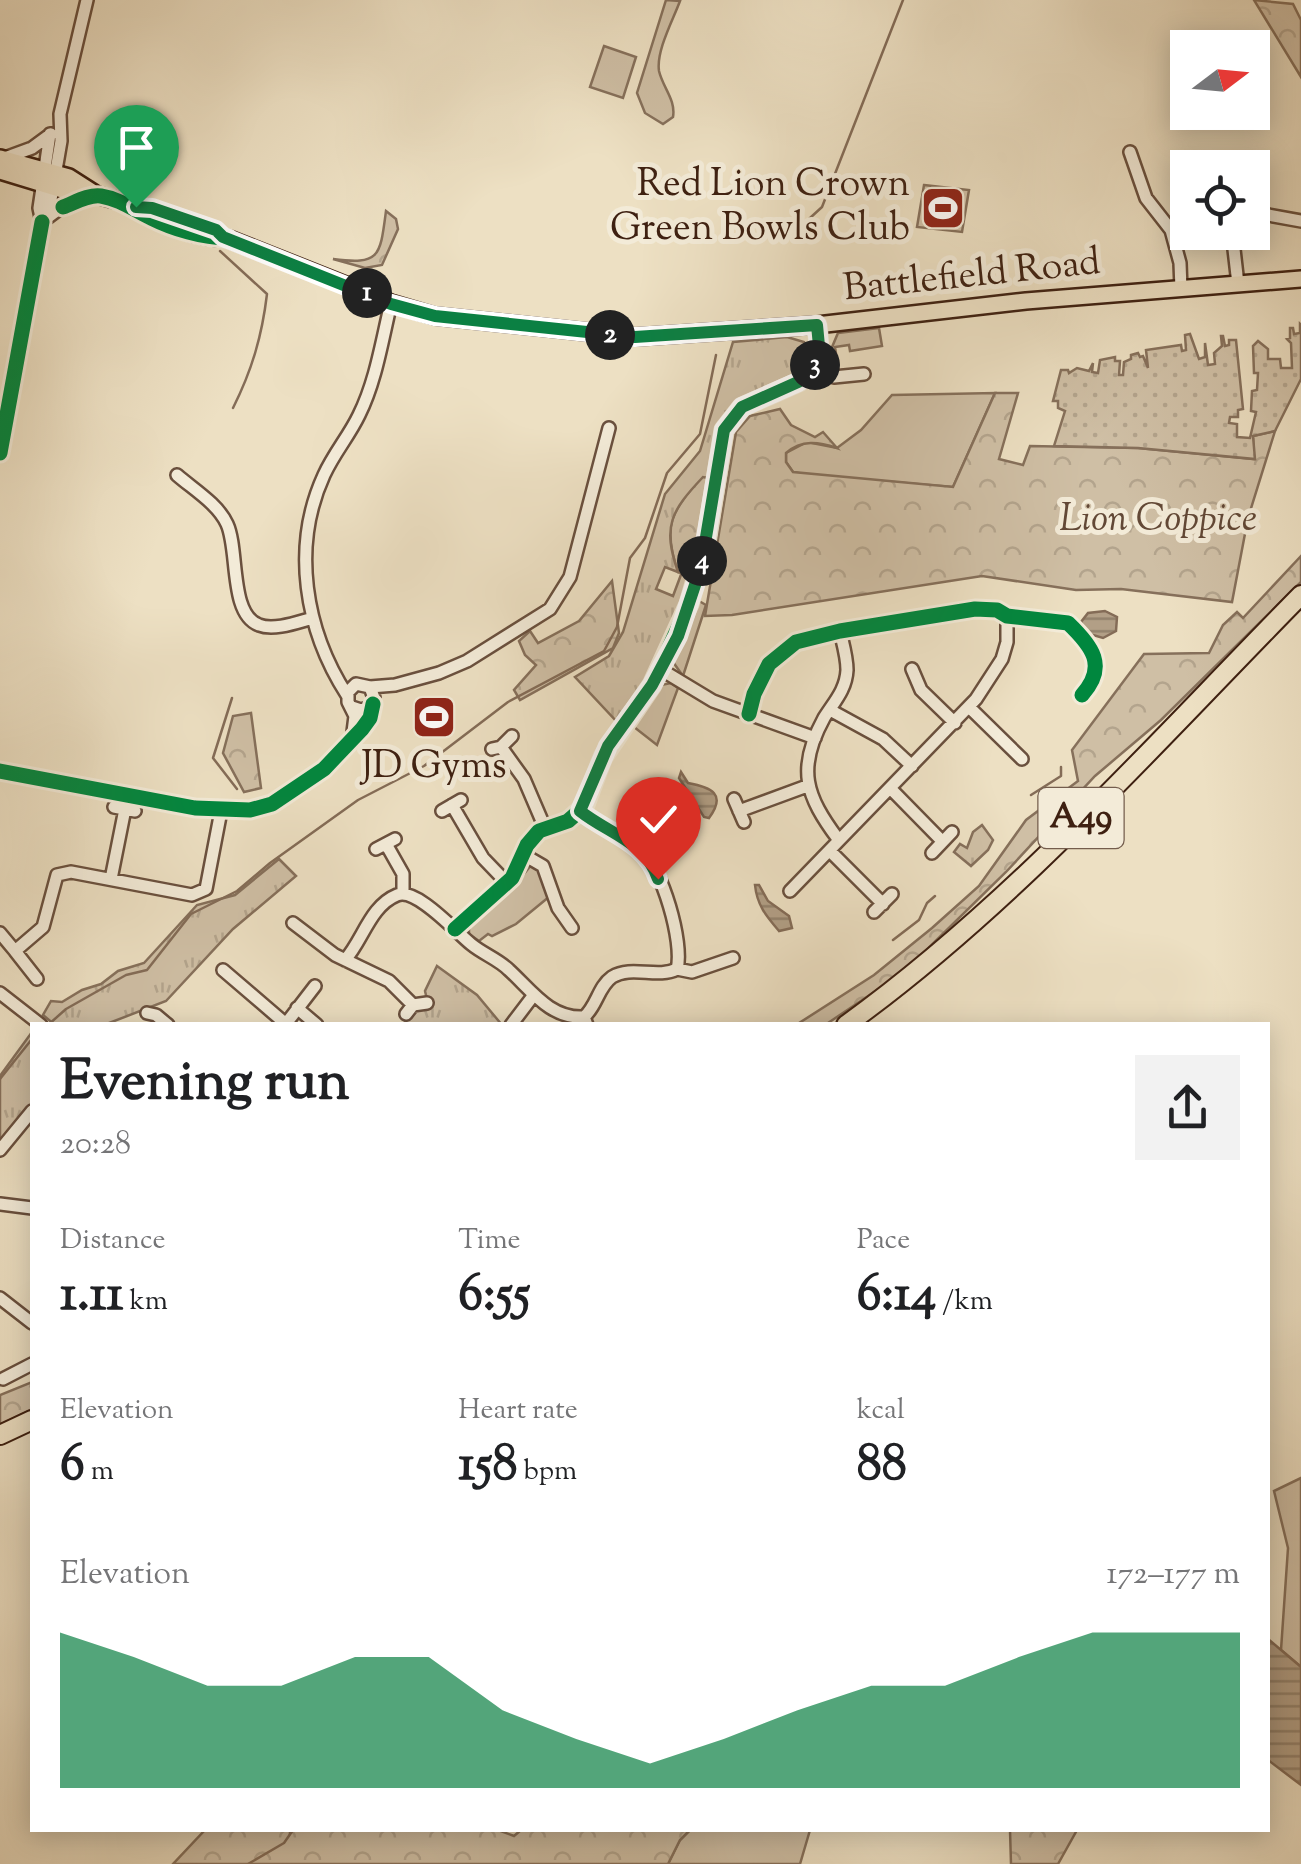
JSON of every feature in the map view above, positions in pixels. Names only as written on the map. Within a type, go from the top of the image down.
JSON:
[{"type":"highway","name":"A49","points":[[850,1022],[912,978],[992,909],[1301,594]]},
{"type":"highway","points":[[0,1435],[30,1421]]},
{"type":"main road","name":"Battlefield Road","points":[[0,163],[49,179],[79,195],[97,195],[152,208],[216,230],[223,237],[391,304],[435,316],[635,337],[817,325],[1026,301],[1301,279]]},
{"type":"street","points":[[0,453],[45,219],[50,134],[60,114],[87,0]]},
{"type":"street","points":[[49,179],[61,141],[60,114]]},
{"type":"street","points":[[0,163],[50,134]]},
{"type":"street","points":[[1130,152],[1146,198],[1170,230],[1180,263],[1181,289]]},
{"type":"street","points":[[45,219],[59,209],[97,195]]},
{"type":"street","points":[[1270,215],[1301,221]]},
{"type":"street","points":[[1234,250],[1238,284]]},
{"type":"street","points":[[352,740],[350,701],[313,618],[305,574],[307,536],[313,505],[334,455],[362,410],[391,304]]},
{"type":"street","points":[[455,929],[478,905],[507,884],[534,836],[544,828],[568,821],[580,811],[608,746],[637,708],[678,636],[697,582],[721,441],[728,422],[752,401],[798,382],[813,370],[819,346],[817,325]]},
{"type":"street","points":[[813,370],[834,378],[867,373]]},
{"type":"street","points":[[350,701],[439,674],[467,661],[558,600],[570,578],[609,428]]},
{"type":"street","points":[[176,476],[225,518],[246,616],[259,625],[272,627],[313,618]]},
{"type":"street","points":[[749,714],[761,677],[777,655],[796,642],[974,609],[1060,620],[1073,628],[1090,648],[1096,668],[1094,680],[1082,695]]},
{"type":"street","points":[[790,891],[969,707],[1002,659],[1008,616]]},
{"type":"street","points":[[838,839],[814,803],[806,771],[816,738],[841,694],[847,670],[840,631]]},
{"type":"street","points":[[0,772],[221,811],[272,804],[310,782],[370,718],[368,693],[332,665]]},
{"type":"street","points":[[912,669],[921,690],[955,723]]},
{"type":"street","points":[[660,670],[713,701],[816,738]]},
{"type":"street","points":[[350,701],[361,710],[368,693]]},
{"type":"street","points":[[969,707],[1022,760]]},
{"type":"street","points":[[830,710],[882,739],[912,766]]},
{"type":"street","points":[[512,736],[497,748],[524,779],[544,828]]},
{"type":"street","points":[[739,811],[807,786]]},
{"type":"street","points":[[890,788],[947,837],[932,853]]},
{"type":"street","points":[[451,805],[484,858],[507,884]]},
{"type":"street","points":[[111,879],[125,809]]},
{"type":"street","points":[[15,951],[44,927],[57,875],[71,872],[192,896],[201,894],[206,888],[221,811]]},
{"type":"street","points":[[580,811],[650,858],[680,940],[677,969]]},
{"type":"street","points":[[386,844],[402,874],[403,893]]},
{"type":"street","points":[[830,850],[883,903]]},
{"type":"street","points":[[524,855],[543,866],[568,923],[576,911]]},
{"type":"street","points":[[403,893],[507,967],[533,996],[549,1007],[586,1021],[604,984],[614,976],[629,972],[670,973],[677,969],[692,972],[727,959],[718,948]]},
{"type":"street","points":[[344,960],[380,906],[403,893]]},
{"type":"street","points":[[292,923],[344,960],[389,981],[415,1008]]},
{"type":"street","points":[[0,933],[37,979]]},
{"type":"street","points":[[223,970],[231,985],[282,1022]]},
{"type":"street","points":[[286,1022],[316,986]]},
{"type":"street","points":[[0,992],[38,1022]]},
{"type":"street","points":[[514,1022],[533,996]]},
{"type":"street","points":[[297,1008],[314,1022]]},
{"type":"street","points":[[155,1012],[165,1022]]},
{"type":"street","points":[[0,1150],[30,1118]]},
{"type":"street","points":[[0,1204],[30,1208]]},
{"type":"street","points":[[0,1298],[30,1321]]},
{"type":"street","points":[[8,1373],[30,1365]]},
{"type":"green space","points":[[666,0],[680,1],[659,63],[673,111],[673,117],[663,124],[645,113],[637,93]]},
{"type":"green space","points":[[1254,0],[1293,4],[1301,20],[1301,77]]},
{"type":"green space","points":[[604,46],[636,57],[623,98],[590,87]]},
{"type":"green space","name":"Red Lion Crown Green Bowls Club","points":[[924,185],[969,190],[962,232],[917,227]]},
{"type":"green space","points":[[386,211],[396,219],[398,229],[382,265],[365,268],[333,259],[369,259],[375,254],[382,239]]},
{"type":"green space","points":[[1300,324],[1301,379],[1275,431],[1253,436],[1255,459],[1138,448],[1054,446],[1065,411],[1058,408],[1058,401],[1053,401],[1061,370],[1089,371],[1093,363],[1092,372],[1098,373],[1100,360],[1115,357],[1115,361],[1120,361],[1119,375],[1123,375],[1124,362],[1131,355],[1143,356],[1148,368],[1146,350],[1181,345],[1182,351],[1186,350],[1185,335],[1190,334],[1199,359],[1205,357],[1205,343],[1208,365],[1215,364],[1214,353],[1222,346],[1221,336],[1225,346],[1229,340],[1236,340],[1243,409],[1238,410],[1238,417],[1230,417],[1229,423],[1237,424],[1237,437],[1250,438],[1256,412],[1251,411],[1252,391],[1257,390],[1258,373],[1254,373],[1253,346],[1258,341],[1268,349],[1268,359],[1280,359],[1281,368],[1292,368],[1291,343],[1287,339],[1290,328],[1294,334],[1300,333]]},
{"type":"green space","points":[[879,328],[882,346],[850,351],[849,345],[835,347],[837,360],[827,359],[838,333]]},
{"type":"green space","points":[[787,337],[804,342],[807,355],[803,366],[795,375],[731,410],[718,433],[708,478],[703,477],[683,500],[672,520],[671,543],[678,572],[665,567],[656,589],[673,596],[682,572],[688,573],[697,563],[666,647],[619,724],[575,677],[609,656],[623,632],[665,494],[700,451],[733,342]]},
{"type":"green space","points":[[995,393],[953,487],[809,475],[793,472],[786,462],[786,453],[807,442],[837,448],[861,430],[892,395]]},
{"type":"green space","name":"Lion Coppice","points":[[995,393],[1018,393],[999,459],[1023,465],[1030,446],[1138,448],[1254,459],[1253,436],[1275,431],[1248,518],[1232,602],[1121,589],[1076,590],[982,576],[705,616],[736,432],[750,416],[780,409],[791,425],[815,437],[823,432],[837,448],[798,445],[786,453],[786,462],[793,472],[953,487]]},
{"type":"green space","points":[[703,476],[708,478],[709,488],[697,563],[688,573],[678,572],[671,542],[672,520],[683,499]]},
{"type":"green space","points":[[1301,556],[1301,582],[1161,720],[1095,776],[1006,872],[904,972],[829,1022],[801,1022],[874,975],[932,928],[979,886],[1026,820],[1078,781],[1072,750],[1144,654],[1209,653],[1223,625],[1237,612],[1243,618]]},
{"type":"green space","points":[[612,581],[619,633],[613,648],[520,700],[514,690],[536,665],[525,655],[519,641],[530,631],[538,643],[579,621]]},
{"type":"green space","points":[[699,601],[706,605],[683,676],[673,662]]},
{"type":"green space","points":[[671,683],[678,688],[657,745],[634,727],[661,685]]},
{"type":"green space","points":[[251,713],[261,788],[244,792],[223,753],[233,716]]},
{"type":"green space","points":[[982,825],[993,840],[971,866],[954,852],[960,844],[967,848],[973,832]]},
{"type":"green space","points":[[279,859],[296,876],[233,929],[166,1001],[112,1022],[51,1022],[43,1015],[51,1001],[62,1002],[101,984],[118,971],[144,963],[197,905],[235,895]]},
{"type":"green space","points":[[532,864],[538,866],[550,896],[516,924],[492,936],[488,934],[479,941],[469,934],[469,925],[510,891]]},
{"type":"green space","points":[[437,966],[477,995],[500,1022],[405,1022],[418,1008],[429,1008],[425,991]]},
{"type":"green space","points":[[30,1035],[30,1108],[0,1140],[0,1076]]},
{"type":"green space","points":[[30,1383],[30,1410],[0,1425],[0,1395]]},
{"type":"green space","points":[[1301,1478],[1301,1667],[1281,1650],[1288,1548],[1274,1491]]},
{"type":"green space","points":[[203,1832],[503,1832],[514,1836],[519,1832],[688,1832],[668,1864],[173,1864]]},
{"type":"green space","points":[[688,1832],[809,1832],[800,1864],[668,1864]]},
{"type":"green space","points":[[1010,1832],[1076,1832],[1058,1864],[1011,1864]]},
{"type":"shaded area","points":[[1105,611],[1117,617],[1116,631],[1103,638],[1086,633],[1081,622],[1088,613]]},
{"type":"shaded area","points":[[681,772],[688,783],[714,793],[717,803],[709,818],[704,817],[679,778]]},
{"type":"shaded area","points":[[755,885],[759,885],[768,901],[789,916],[792,928],[779,931],[763,910]]},
{"type":"shaded area","points":[[1270,1641],[1301,1667],[1301,1785],[1270,1762]]},
{"type":"waterway","points":[[798,229],[822,207],[903,0]]},
{"type":"waterway","points":[[220,251],[267,294],[255,352],[233,408]]},
{"type":"waterway","points":[[51,1022],[66,1009],[126,975],[147,970],[191,914],[237,891],[358,800],[424,766],[508,702],[604,651],[617,627],[630,558],[645,538],[667,473],[700,434],[716,355]]},
{"type":"waterway","points":[[232,698],[213,758],[237,789]]},
{"type":"waterway","points":[[1031,795],[1061,776],[1061,767]]},
{"type":"waterway","points":[[893,940],[919,920],[935,896]]},
{"type":"waterway","points":[[0,1079],[30,1042]]},
{"type":"waterway","points":[[248,1864],[284,1843],[292,1832]]},
{"type":"cycle path","points":[[63,207],[101,196],[178,229],[227,238]]},
{"type":"cycle path","points":[[0,453],[42,222]]},
{"type":"cycle path","points":[[455,929],[512,878],[527,845],[539,831],[568,821],[584,807],[603,757],[652,685],[689,604],[705,549],[724,430],[742,407],[799,382],[813,370],[819,346],[817,325]]},
{"type":"cycle path","points":[[749,714],[769,664],[796,642],[975,609],[1068,623],[1094,657],[1094,675],[1082,695]]},
{"type":"cycle path","points":[[0,771],[195,808],[250,810],[272,804],[324,769],[362,729],[373,704]]},
{"type":"place","name":"Red Lion Crown Green Bowls Club","points":[[943,208]]},
{"type":"place","name":"JD Gyms","points":[[434,717]]},
{"type":"route","points":[[136,207],[152,208],[216,230],[223,237],[391,304],[435,316],[635,337],[817,325],[819,346],[813,370],[798,382],[742,407],[724,430],[701,567],[678,636],[652,685],[608,746],[580,811],[638,847],[650,858],[658,879]]}]
